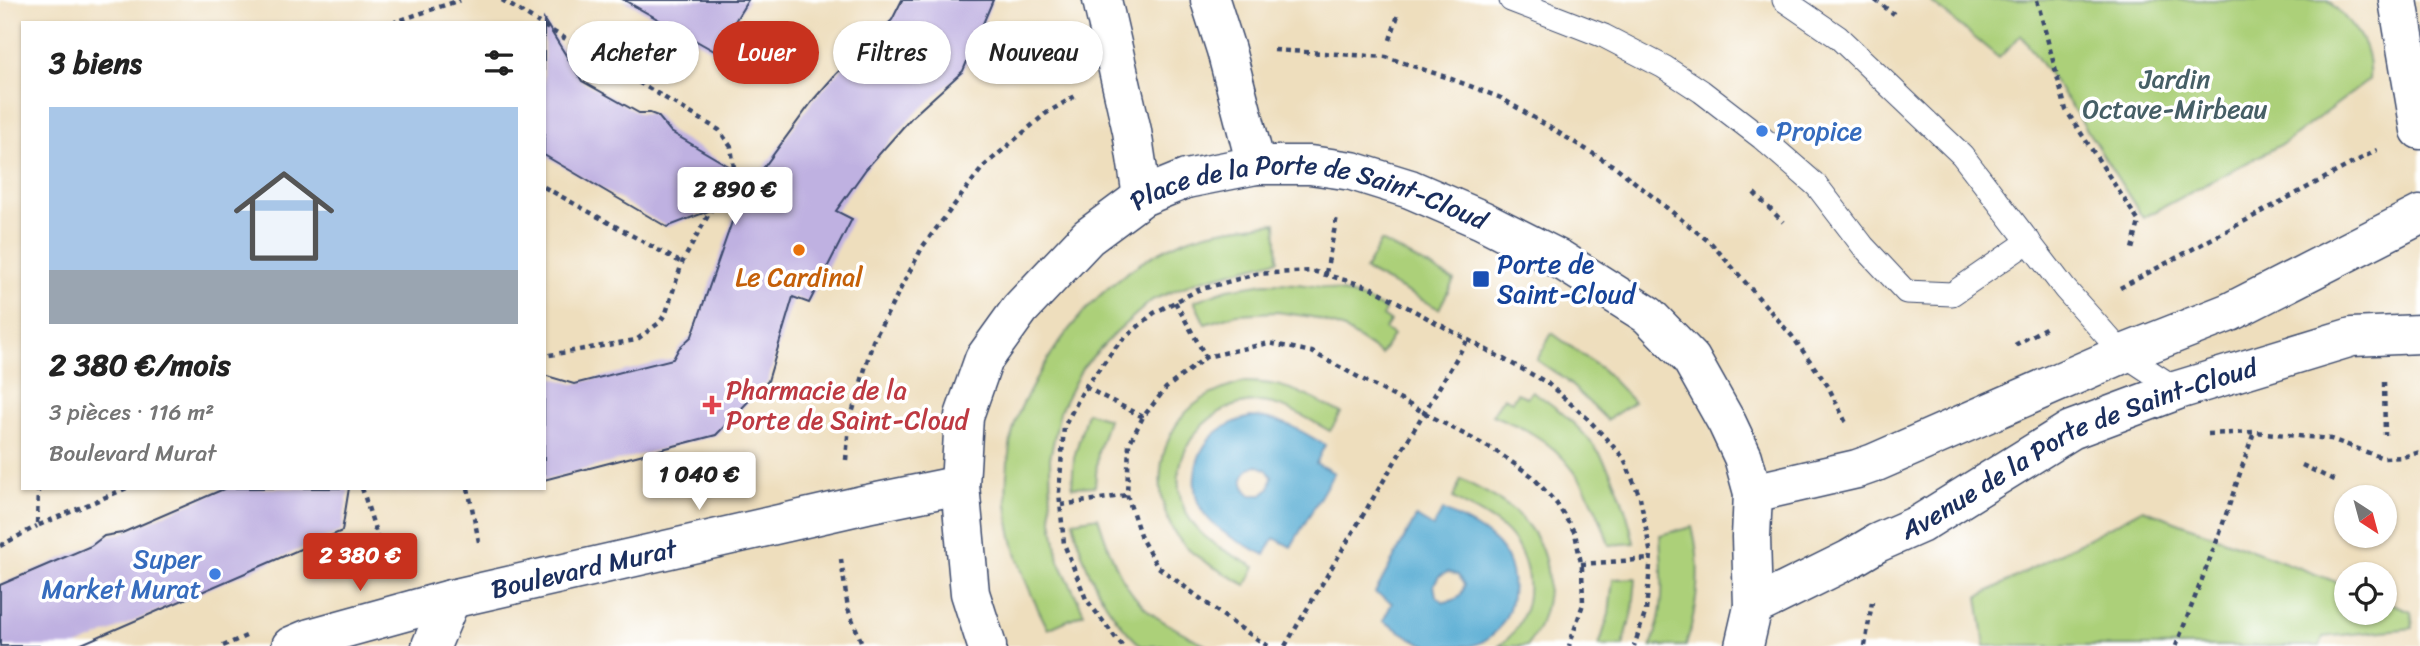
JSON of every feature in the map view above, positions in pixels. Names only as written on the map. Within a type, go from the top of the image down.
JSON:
[{"type":"main road","points":[[1102,0],[1132,131],[1142,197]]},
{"type":"main road","points":[[1210,0],[1256,165]]},
{"type":"main road","points":[[2398,0],[2420,128]]},
{"type":"main road","name":"Place de la Porte de Saint-Cloud","points":[[987,646],[970,593],[960,485],[964,416],[984,359],[1020,309],[1088,237],[1142,197],[1186,179],[1256,165],[1310,165],[1352,170],[1410,189],[1482,220],[1561,260],[1648,315],[1691,359],[1738,445],[1754,493],[1751,537],[1753,607],[1744,646]]},
{"type":"main road","points":[[1754,493],[1874,463],[2123,354],[2230,312],[2420,215]]},
{"type":"main road","name":"Avenue de la Porte de Saint-Cloud","points":[[1753,607],[1850,559],[1877,542],[1920,524],[2071,430],[2178,390],[2352,337],[2420,334]]},
{"type":"main road","name":"Boulevard Murat","points":[[291,646],[310,638],[450,599],[960,485]]},
{"type":"main road","points":[[431,646],[450,599]]},
{"type":"lane","points":[[1511,0],[1604,36],[1664,67],[1702,91],[1762,138],[1816,186],[1863,246],[1906,292],[1952,294],[2029,241]]},
{"type":"lane","points":[[1784,0],[1838,37],[1962,155],[2065,289],[2123,354],[2178,390]]},
{"type":"path","points":[[398,21],[460,0]]},
{"type":"path","points":[[502,0],[536,21]]},
{"type":"path","points":[[1875,0],[1894,14]]},
{"type":"path","points":[[2037,0],[2066,110],[2139,222],[2132,249]]},
{"type":"path","points":[[1390,40],[1398,15]]},
{"type":"path","points":[[546,27],[719,130],[731,147],[734,168],[682,263],[666,313],[659,323],[636,340],[546,356]]},
{"type":"path","points":[[1273,50],[1386,57],[1501,98],[1562,133],[1617,168],[1712,244],[1792,336],[1828,386]]},
{"type":"path","points":[[846,461],[849,424],[873,341],[923,246],[983,167],[1045,114],[1081,92]]},
{"type":"path","points":[[2327,177],[2420,128]]},
{"type":"path","points":[[546,188],[682,263]]},
{"type":"path","points":[[1755,193],[1783,222]]},
{"type":"path","points":[[1326,273],[1337,216]]},
{"type":"path","points":[[1122,646],[1086,599],[1065,544],[1059,492],[1064,428],[1085,387],[1119,343],[1154,313],[1198,290],[1256,274],[1312,271],[1370,287],[1546,382],[1587,418],[1623,457],[1640,497],[1650,559],[1646,611],[1634,646]]},
{"type":"path","points":[[1175,302],[1206,357]]},
{"type":"path","points":[[1285,646],[1422,412],[1468,339]]},
{"type":"path","points":[[1268,646],[1157,566],[1140,538],[1127,495],[1129,444],[1143,418],[1166,388],[1206,357],[1269,344],[1312,352],[1497,452],[1532,476],[1557,504],[1575,533],[1581,564],[1583,604],[1569,646]]},
{"type":"path","points":[[2384,377],[2385,435]]},
{"type":"path","points":[[1085,387],[1143,418]]},
{"type":"path","points":[[2176,646],[2218,538],[2254,432],[2331,439],[2383,458],[2403,457],[2420,452]]},
{"type":"path","points":[[2302,466],[2338,482]]},
{"type":"path","points":[[37,526],[38,490]]},
{"type":"path","points":[[0,546],[37,526],[122,490]]},
{"type":"path","points":[[363,490],[372,519]]},
{"type":"path","points":[[1061,505],[1127,495]]},
{"type":"path","points":[[840,555],[848,609],[863,646]]},
{"type":"path","points":[[1581,564],[1650,559]]},
{"type":"path","points":[[1864,646],[1873,594]]},
{"type":"green space","name":"Jardin Octave-Mirbeau","points":[[1929,0],[2328,0],[2353,26],[2364,44],[2369,80],[2286,142],[2143,218],[2073,108],[2021,35],[1999,58]]},
{"type":"green space","points":[[1276,223],[1278,260],[1198,281],[1152,300],[1116,332],[1082,368],[1060,411],[1050,458],[1051,514],[1059,561],[1084,613],[1048,629],[1021,569],[1007,504],[1007,471],[1012,434],[1020,410],[1035,381],[1079,317],[1136,266],[1193,237]]},
{"type":"green space","points":[[1381,241],[1454,280],[1439,309],[1365,270]]},
{"type":"green space","points":[[1265,283],[1327,288],[1370,302],[1385,309],[1383,316],[1390,321],[1385,329],[1393,335],[1381,354],[1344,329],[1312,317],[1277,312],[1237,314],[1205,324],[1194,301],[1228,289]]},
{"type":"green space","points":[[1552,333],[1603,370],[1634,402],[1607,420],[1566,380],[1537,360]]},
{"type":"green space","points":[[1245,382],[1284,387],[1341,413],[1330,431],[1276,405],[1257,402],[1237,405],[1219,413],[1203,425],[1191,440],[1182,458],[1180,497],[1188,516],[1201,533],[1217,546],[1255,567],[1246,585],[1208,564],[1190,551],[1176,535],[1162,500],[1160,481],[1167,444],[1186,412],[1212,394]]},
{"type":"green space","points":[[1532,391],[1572,422],[1601,455],[1620,495],[1634,543],[1609,545],[1590,497],[1572,468],[1548,444],[1533,434],[1492,415],[1504,397],[1512,401],[1517,393],[1527,397]]},
{"type":"green space","points":[[1087,412],[1108,419],[1098,452],[1095,486],[1072,487],[1074,458]]},
{"type":"green space","points":[[1461,479],[1495,497],[1518,514],[1542,551],[1548,583],[1547,600],[1543,616],[1527,646],[1499,646],[1512,634],[1527,604],[1526,570],[1521,553],[1500,526],[1453,498]]},
{"type":"green space","points":[[2143,509],[2334,581],[2334,625],[2397,625],[2397,606],[2411,611],[2413,628],[2323,637],[2320,646],[1985,646],[1978,597]]},
{"type":"green space","points":[[1098,517],[1112,558],[1134,596],[1155,616],[1207,646],[1141,646],[1116,619],[1097,589],[1083,556],[1073,521]]},
{"type":"green space","points":[[1692,527],[1698,572],[1693,617],[1686,646],[1651,646],[1661,605],[1660,535]]},
{"type":"green space","points":[[1636,578],[1633,609],[1623,646],[1599,646],[1609,614],[1613,579]]},
{"type":"water","points":[[1250,417],[1280,422],[1325,445],[1316,463],[1334,473],[1291,547],[1274,538],[1265,555],[1219,529],[1206,516],[1196,496],[1195,473],[1208,441],[1224,427]],"holes":[[[1256,465],[1266,469],[1272,477],[1270,488],[1262,495],[1251,495],[1244,487],[1244,475]]]},
{"type":"water","points":[[1443,510],[1486,534],[1498,545],[1506,558],[1513,588],[1511,604],[1496,631],[1484,641],[1469,646],[1425,645],[1383,621],[1392,603],[1375,593],[1416,517],[1433,527]],"holes":[[[1448,572],[1458,575],[1464,585],[1462,593],[1458,598],[1444,602],[1436,596],[1434,585],[1439,576]]]},
{"type":"building","points":[[624,0],[748,0],[735,21],[713,21],[713,50],[699,42],[699,21],[661,21]]},
{"type":"building","points":[[902,0],[993,0],[984,21],[965,21],[965,66],[951,82],[951,21],[891,21]]},
{"type":"building","points":[[546,23],[567,57],[567,84],[587,84],[639,113],[658,116],[671,132],[754,181],[833,77],[833,84],[949,84],[912,117],[866,169],[836,211],[852,219],[809,303],[793,297],[768,381],[716,435],[546,479],[546,376],[574,384],[673,359],[679,348],[692,336],[740,199],[667,227],[546,156]]},
{"type":"building","points":[[221,490],[349,490],[342,531],[77,646],[0,646],[0,585],[91,546],[104,536],[122,533]]},
{"type":"place","name":"Propice","points":[[1762,131]]},
{"type":"place","name":"Le Cardinal","points":[[799,250]]},
{"type":"place","name":"Porte de Saint-Cloud","points":[[1481,279]]},
{"type":"place","name":"Pharmacie de la Porte de Saint-Cloud","points":[[712,405]]},
{"type":"place","name":"Super Market Murat","points":[[215,574]]}]
